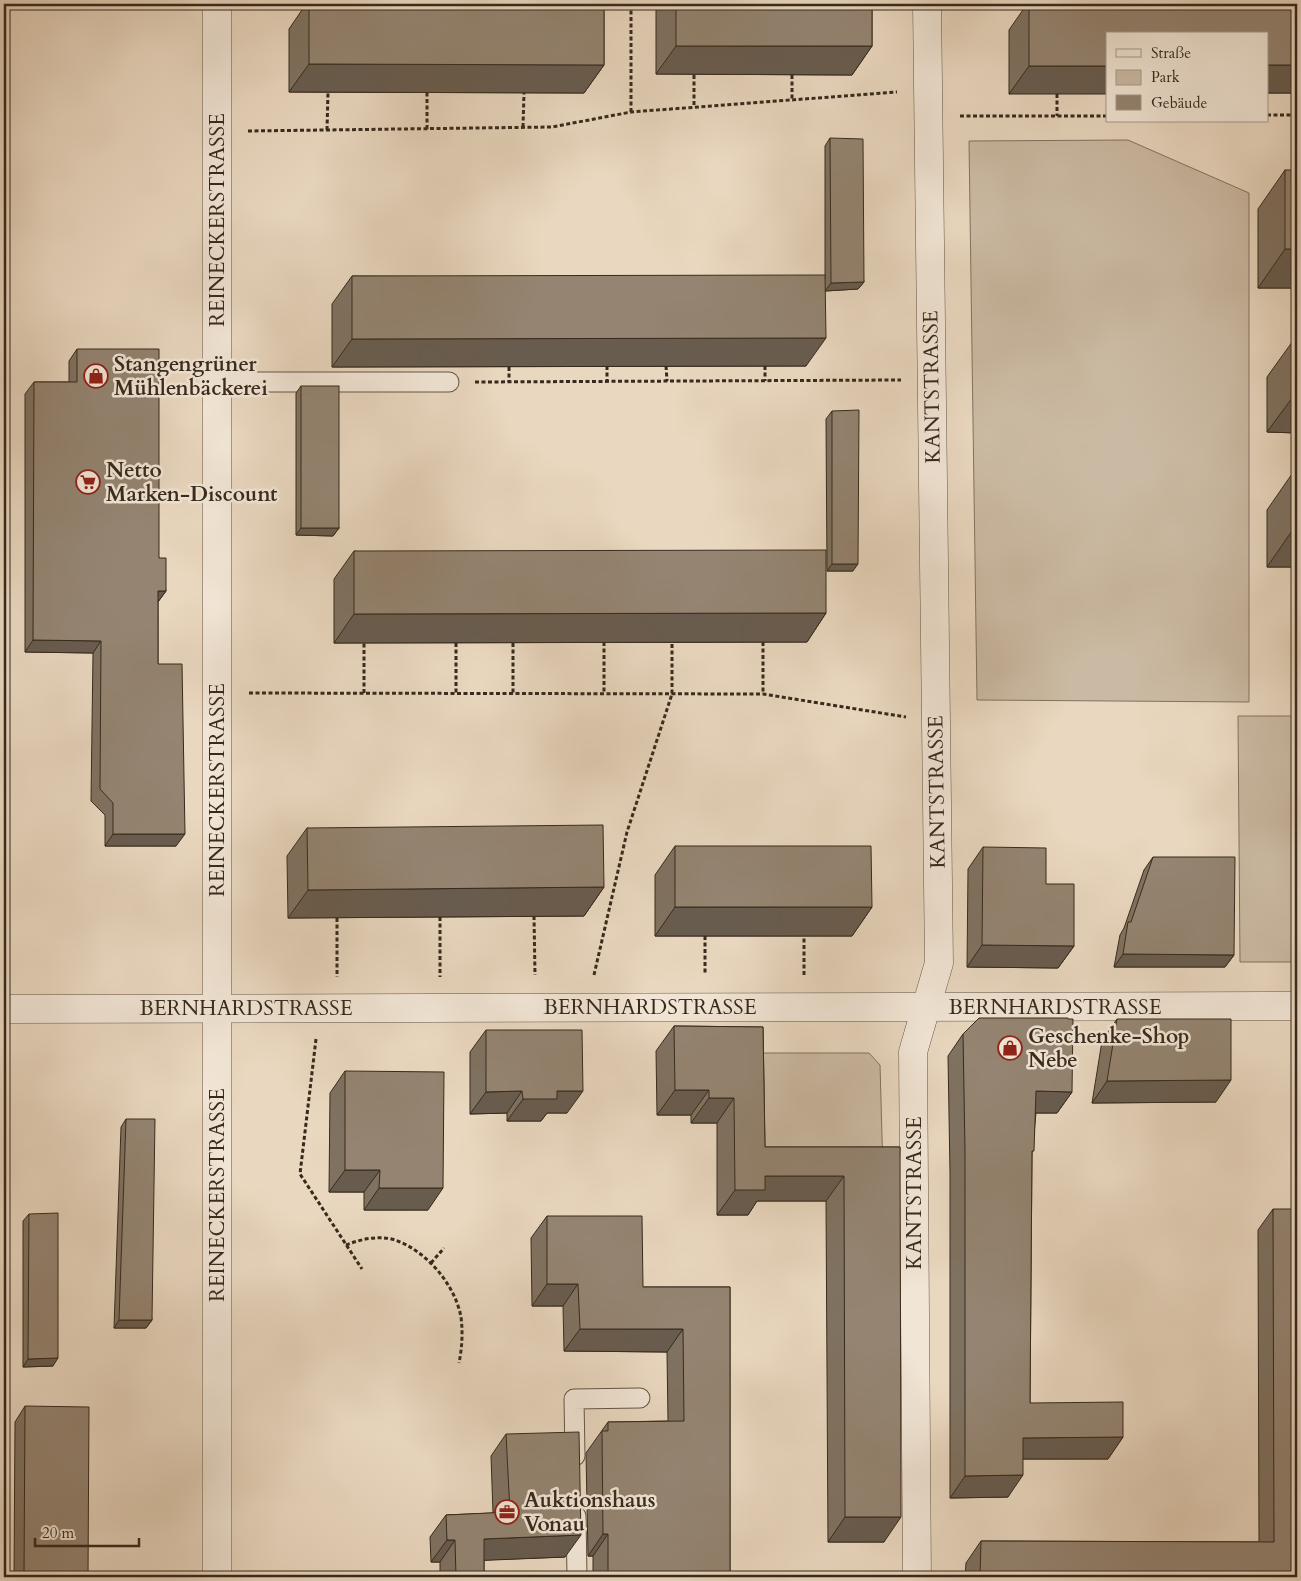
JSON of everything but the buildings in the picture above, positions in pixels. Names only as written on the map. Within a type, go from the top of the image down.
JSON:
[{"type":"street","name":"REINECKERSTRASSE","points":[[217,4],[217,1577]]},
{"type":"street","name":"KANTSTRASSE","points":[[917,1577],[913,1052],[939,963],[927,4]]},
{"type":"street","name":"BERNHARDSTRASSE","points":[[4,1008],[1297,1006]]},
{"type":"lane","points":[[216,382],[449,382]]},
{"type":"lane","points":[[576,1478],[574,1399],[640,1398]]},
{"type":"lane","points":[[576,1498],[577,1577]]},
{"type":"path","points":[[632,4],[632,112]]},
{"type":"path","points":[[694,74],[694,107]]},
{"type":"path","points":[[792,75],[792,100]]},
{"type":"path","points":[[327,130],[328,92]]},
{"type":"path","points":[[427,92],[427,129]]},
{"type":"path","points":[[524,93],[524,127]]},
{"type":"path","points":[[1057,94],[1057,116]]},
{"type":"path","points":[[218,132],[552,127],[632,112],[792,100],[928,103],[1057,116],[1106,116]]},
{"type":"path","points":[[1268,115],[1297,115]]},
{"type":"path","points":[[607,366],[608,381]]},
{"type":"path","points":[[666,366],[666,381]]},
{"type":"path","points":[[765,366],[765,381]]},
{"type":"path","points":[[509,367],[509,382]]},
{"type":"path","points":[[449,382],[932,380]]},
{"type":"path","points":[[604,642],[604,693]]},
{"type":"path","points":[[586,1007],[627,832],[672,694],[672,642]]},
{"type":"path","points":[[763,642],[763,694]]},
{"type":"path","points":[[364,643],[364,693]]},
{"type":"path","points":[[456,643],[456,693]]},
{"type":"path","points":[[513,643],[513,693]]},
{"type":"path","points":[[216,693],[763,694],[936,722]]},
{"type":"path","points":[[534,916],[535,1008]]},
{"type":"path","points":[[440,917],[440,1008]]},
{"type":"path","points":[[337,918],[338,1008]]},
{"type":"path","points":[[705,936],[705,1007]]},
{"type":"path","points":[[804,936],[804,1007]]},
{"type":"path","points":[[315,1053],[300,1174],[362,1269]]},
{"type":"path","points":[[346,1245],[359,1240],[376,1238],[396,1240],[418,1253],[438,1269],[451,1290],[460,1316],[462,1342],[459,1363]]},
{"type":"path","points":[[431,1263],[444,1248]]},
{"type":"green space","points":[[1128,140],[1249,193],[1249,702],[977,700],[969,141]]},
{"type":"green space","points":[[1238,716],[1297,716],[1297,962],[1240,962]]},
{"type":"green space","points":[[748,1053],[869,1053],[880,1065],[883,1172],[747,1148]]},
{"type":"place","name":"Stangengrüner Mühlenbäckerei","points":[[96,376]]},
{"type":"place","name":"Netto Marken-Discount","points":[[88,482]]},
{"type":"place","name":"Geschenke-Shop Nebe","points":[[1010,1048]]},
{"type":"place","name":"Auktionshaus Vonau","points":[[507,1512]]}]
